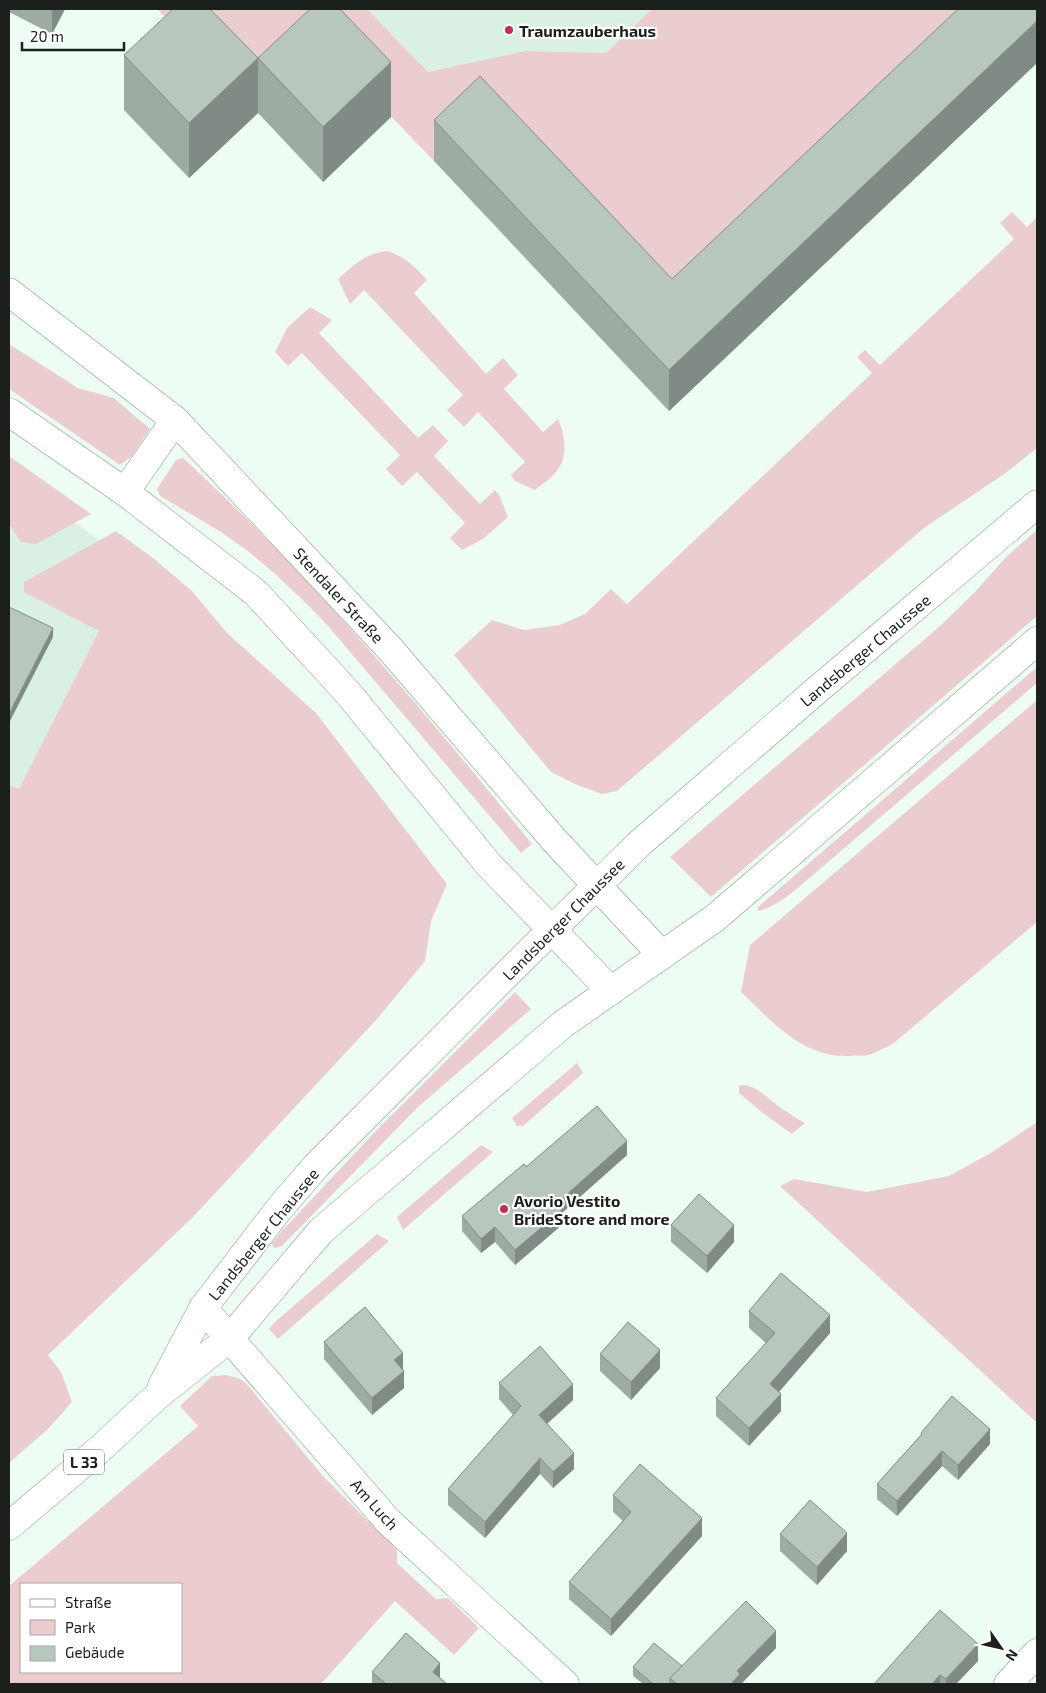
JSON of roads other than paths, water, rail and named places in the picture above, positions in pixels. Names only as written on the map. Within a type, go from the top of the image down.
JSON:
[{"type":"main road","name":"Stendaler Straße","points":[[9,292],[175,420],[391,650],[555,841],[662,955]]},
{"type":"main road","points":[[9,412],[125,492],[256,593],[348,692],[490,865],[611,991]]},
{"type":"main road","points":[[125,492],[175,420]]},
{"type":"main road","name":"Landsberger Chaussee","points":[[157,1396],[203,1308],[254,1239],[316,1166],[552,929],[656,829],[1037,504]]},
{"type":"main road","name":"Landsberger Chaussee","points":[[9,1526],[100,1449],[157,1396],[230,1338],[321,1231],[563,1024],[715,918],[1037,641]]},
{"type":"main road","name":"Am Luch","points":[[203,1308],[388,1521],[565,1684]]},
{"type":"main road","points":[[1008,1684],[1037,1652]]},
{"type":"place","name":"Traumzauberhaus","points":[[509,30]]},
{"type":"place","name":"Avorio Vestito BrideStore and more","points":[[504,1209]]}]
